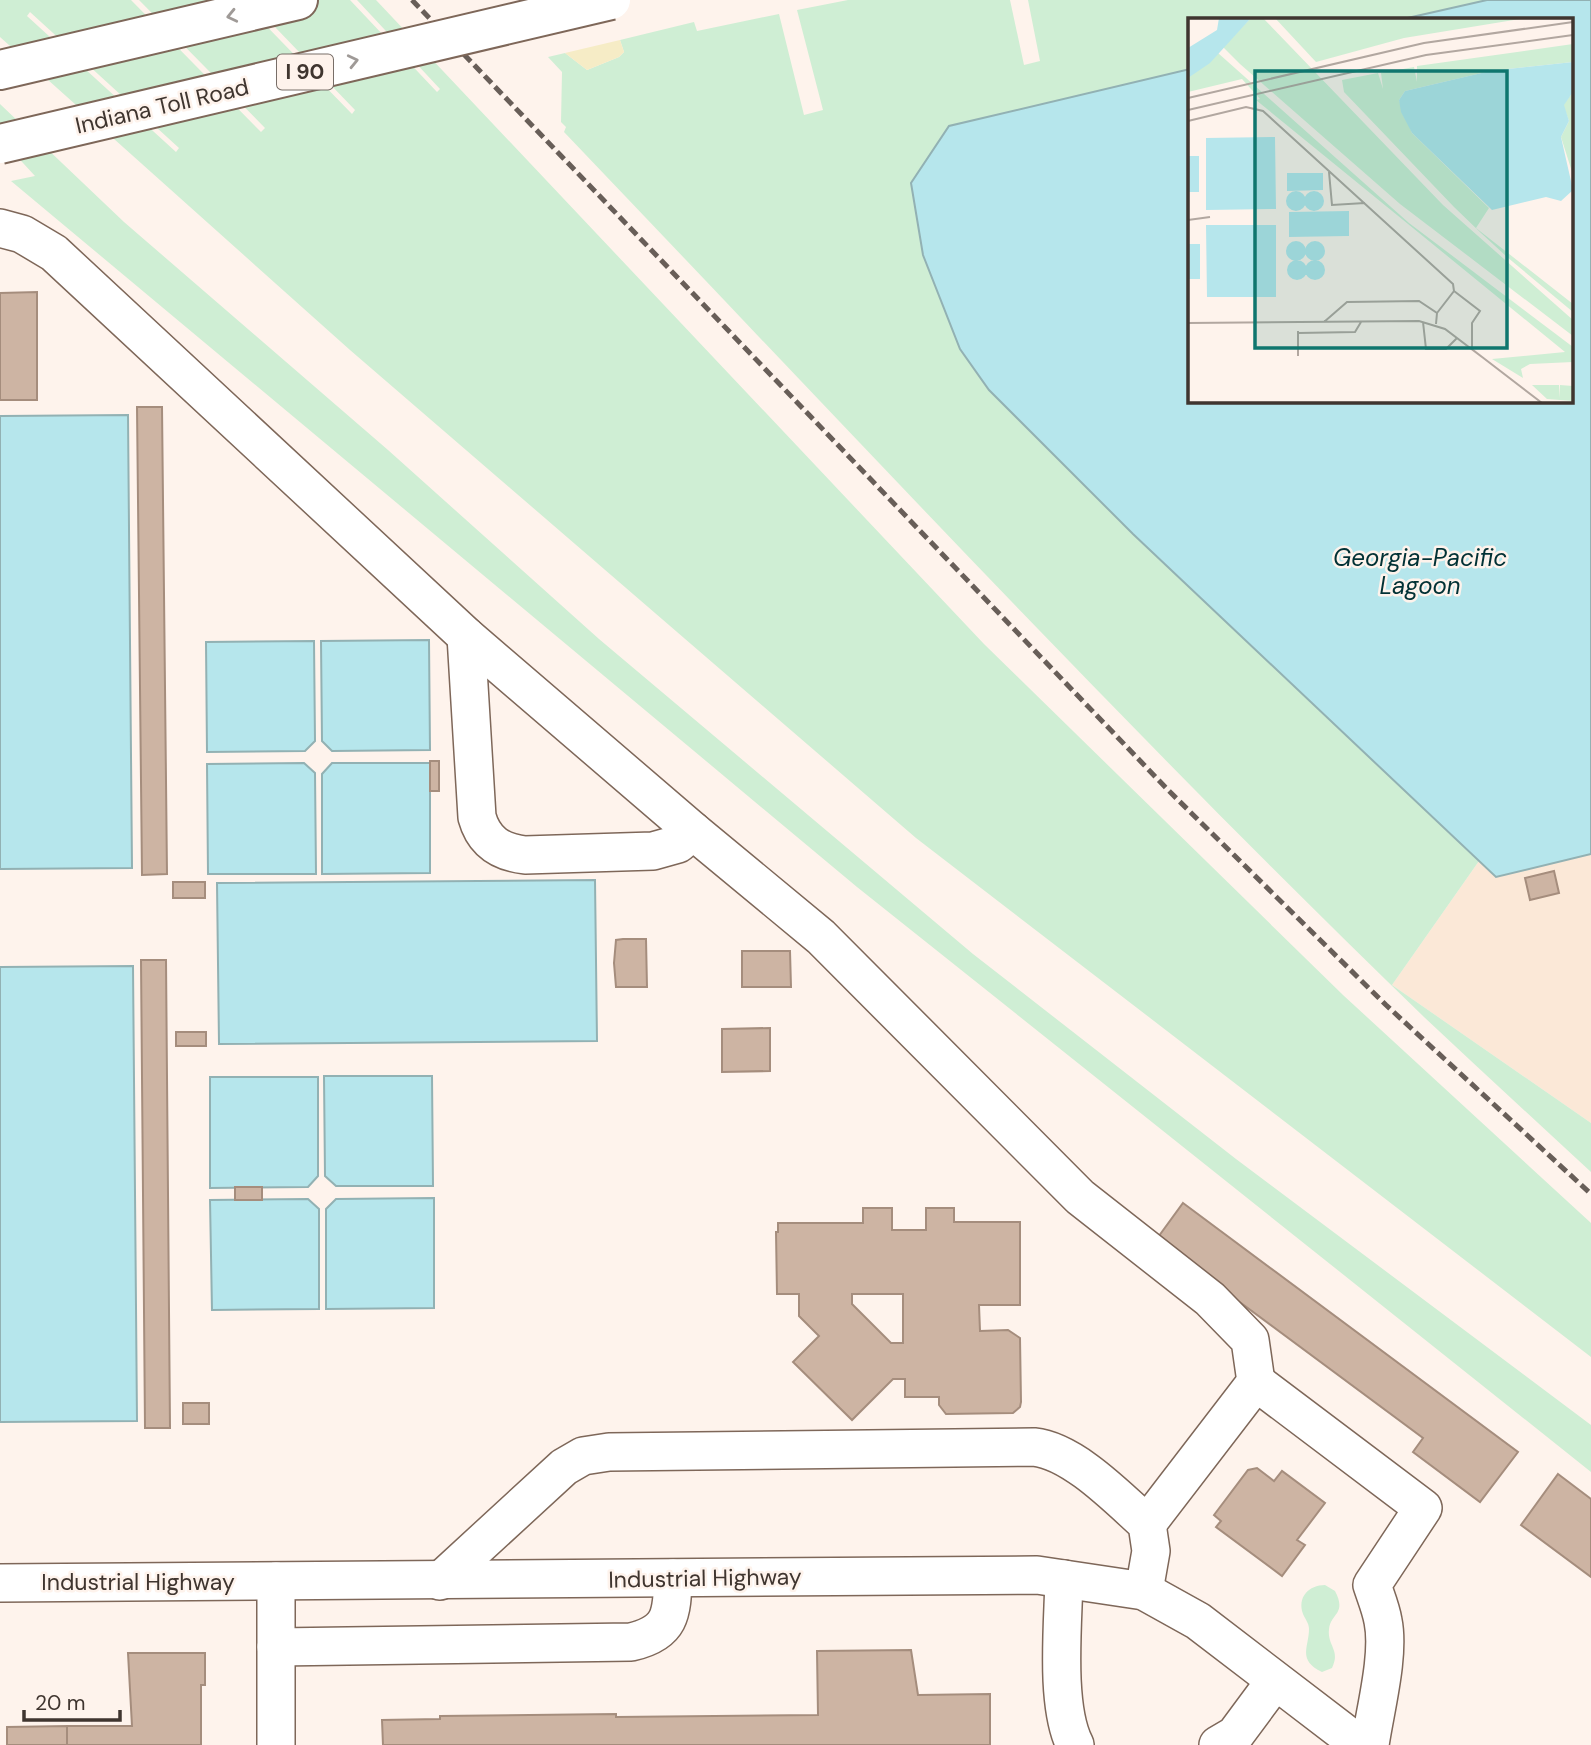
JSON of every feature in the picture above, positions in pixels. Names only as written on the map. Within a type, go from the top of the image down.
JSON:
[{"type":"highway","points":[[0,70],[298,0]]},
{"type":"highway","name":"Indiana Toll Road","points":[[0,144],[611,0]]},
{"type":"street","points":[[0,228],[22,234],[54,253],[466,636],[821,937],[1080,1198],[1210,1299],[1250,1340],[1256,1382],[1423,1508],[1372,1585],[1385,1636],[1370,1745]]},
{"type":"street","points":[[466,636],[477,817],[487,840],[498,848],[525,855],[653,851],[678,844],[693,831]]},
{"type":"street","points":[[1147,1524],[1256,1382]]},
{"type":"street","points":[[440,1581],[572,1460],[595,1453],[1045,1448],[1064,1455],[1147,1524],[1151,1551],[1144,1591]]},
{"type":"street","name":"Industrial Highway","points":[[0,1583],[1037,1575],[1144,1591],[1198,1622],[1360,1745]]},
{"type":"street","points":[[276,1647],[631,1642],[648,1637],[667,1623],[672,1606],[673,1578]]},
{"type":"street","points":[[1064,1579],[1063,1699],[1068,1732],[1075,1745]]},
{"type":"street","points":[[276,1581],[276,1745]]},
{"type":"street","points":[[1218,1745],[1235,1735],[1275,1681]]},
{"type":"shaded area","points":[[1591,854],[1591,1123],[1392,985],[1479,861],[1496,877]]},
{"type":"green space","points":[[0,0],[131,0],[261,132],[265,128],[139,0],[241,0],[352,114],[355,110],[249,0],[350,0],[437,92],[440,89],[357,0],[376,0],[984,644],[1343,995],[1591,1223],[1591,1357],[916,838],[350,350],[0,37]],"holes":[[[30,12],[179,148],[176,152],[27,16]]]},
{"type":"green space","points":[[848,0],[1010,0],[1024,65],[1040,61],[1028,0],[1487,0],[1407,18],[1188,18],[1188,69],[949,126],[911,183],[923,255],[960,349],[989,390],[1133,534],[1479,861],[1392,985],[1591,1123],[1591,1172],[1424,1017],[1205,800],[990,579],[564,132],[566,127],[561,122],[562,72],[548,57],[565,53],[587,70],[619,57],[624,52],[620,40],[694,22],[697,31],[779,14],[804,115],[823,110],[797,10]]},
{"type":"green space","points":[[0,104],[124,222],[388,450],[599,639],[973,954],[1236,1159],[1591,1425],[1591,1472],[857,887],[11,181],[35,176],[0,138]]},
{"type":"green space","points":[[1325,1585],[1335,1591],[1339,1609],[1329,1629],[1334,1662],[1332,1668],[1322,1672],[1309,1663],[1307,1658],[1309,1627],[1303,1614],[1302,1602],[1309,1590]]},
{"type":"sand","points":[[620,40],[624,52],[619,57],[587,70],[565,53]]},
{"type":"water","name":"Georgia-Pacific Lagoon","points":[[1487,0],[1591,0],[1591,854],[1496,877],[1133,534],[989,390],[960,349],[923,255],[911,183],[949,126],[1188,69],[1188,402],[1574,402],[1574,18],[1407,18]]},
{"type":"water","points":[[128,415],[132,868],[0,869],[0,416]]},
{"type":"water","points":[[429,640],[430,750],[332,751],[322,741],[321,641]]},
{"type":"water","points":[[314,641],[315,741],[305,751],[207,752],[206,642]]},
{"type":"water","points":[[304,763],[315,773],[316,874],[208,874],[207,764]]},
{"type":"water","points":[[332,763],[430,763],[430,873],[322,874],[322,774]]},
{"type":"water","points":[[595,880],[597,1041],[219,1044],[217,883]]},
{"type":"water","points":[[133,966],[137,1421],[0,1422],[0,967]]},
{"type":"water","points":[[324,1076],[432,1076],[433,1186],[336,1186],[325,1176]]},
{"type":"water","points":[[210,1077],[318,1077],[318,1176],[308,1187],[210,1188]]},
{"type":"water","points":[[434,1198],[434,1308],[326,1309],[326,1209],[336,1199]]},
{"type":"water","points":[[308,1199],[319,1209],[319,1309],[212,1310],[210,1200]]},
{"type":"building","points":[[37,292],[37,400],[0,400],[0,293]]},
{"type":"building","points":[[137,407],[162,407],[167,874],[142,875]]},
{"type":"building","points":[[430,761],[439,761],[439,791],[430,791]]},
{"type":"building","points":[[1554,871],[1559,893],[1530,900],[1525,878]]},
{"type":"building","points":[[173,882],[205,882],[205,898],[173,898]]},
{"type":"building","points":[[646,939],[647,987],[616,987],[616,940]]},
{"type":"building","points":[[742,951],[790,951],[791,987],[742,987]]},
{"type":"building","points":[[141,960],[166,960],[170,1428],[145,1428]]},
{"type":"building","points":[[770,1028],[770,1071],[722,1072],[722,1029]]},
{"type":"building","points":[[176,1032],[206,1032],[206,1046],[176,1046]]},
{"type":"building","points":[[235,1187],[262,1187],[262,1200],[235,1200]]},
{"type":"building","points":[[1183,1203],[1518,1452],[1480,1502],[1413,1452],[1423,1438],[1156,1240]]},
{"type":"building","points":[[863,1208],[892,1208],[892,1230],[926,1230],[926,1208],[954,1208],[954,1222],[1020,1222],[1020,1305],[979,1305],[980,1331],[1008,1330],[1020,1338],[1021,1402],[1020,1407],[1013,1413],[946,1414],[939,1405],[939,1397],[905,1397],[905,1379],[893,1379],[852,1420],[793,1362],[819,1336],[799,1316],[799,1294],[777,1294],[778,1223],[863,1223]],"holes":[[[852,1294],[903,1294],[903,1343],[891,1343],[852,1304]]]},
{"type":"building","points":[[183,1403],[209,1403],[209,1424],[183,1424]]},
{"type":"building","points":[[1257,1468],[1274,1481],[1282,1471],[1325,1503],[1297,1540],[1305,1545],[1282,1576],[1216,1527],[1221,1521],[1214,1515],[1248,1470]]},
{"type":"building","points":[[1558,1474],[1591,1499],[1591,1577],[1521,1525]]},
{"type":"building","points":[[911,1650],[918,1695],[990,1694],[990,1745],[383,1745],[382,1720],[440,1719],[440,1716],[818,1715],[817,1651]]},
{"type":"building","points":[[128,1653],[205,1653],[205,1685],[201,1685],[201,1745],[67,1745],[67,1726],[132,1726]]},
{"type":"building","points":[[67,1726],[67,1745],[7,1745],[7,1727]]},
{"type":"railway","points":[[412,0],[1169,791],[1386,1005],[1591,1194]]}]
